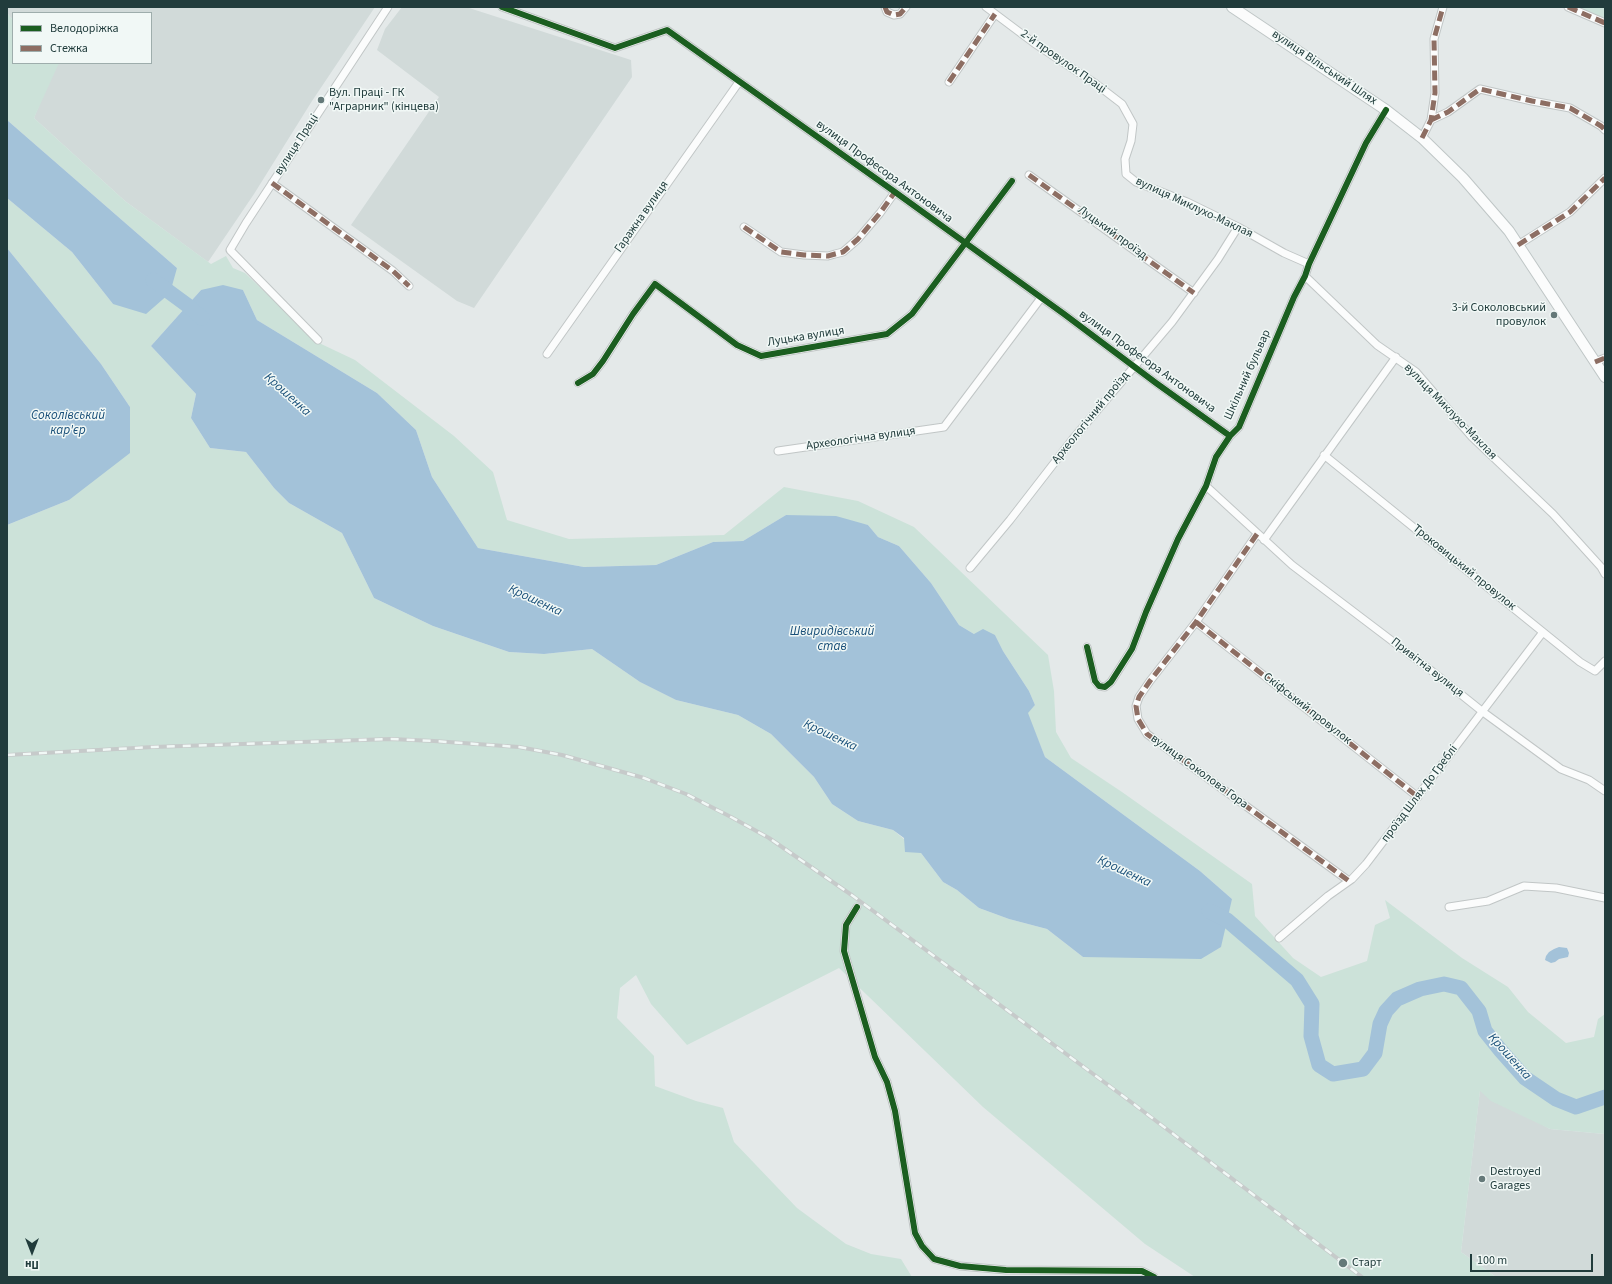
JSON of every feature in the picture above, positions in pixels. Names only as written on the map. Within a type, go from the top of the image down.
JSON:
[{"type":"street","name":"вулиця Праці","points":[[318,340],[230,250],[388,7]]},
{"type":"street","name":"вулиця Професора Антоновича","points":[[502,7],[616,48],[667,30],[1042,298],[1230,436]]},
{"type":"street","points":[[885,7],[887,12],[894,15],[900,14],[906,7]]},
{"type":"street","name":"2-й провулок Праці","points":[[986,7],[1034,43],[1096,84],[1122,104],[1132,124]]},
{"type":"street","name":"вулиця Вільський Шлях","points":[[1232,7],[1386,110],[1422,138],[1482,199],[1518,245],[1605,377]]},
{"type":"street","points":[[1422,138],[1431,120],[1436,93],[1434,39],[1443,7]]},
{"type":"street","points":[[1568,7],[1605,23]]},
{"type":"street","points":[[949,82],[995,14]]},
{"type":"street","name":"Гаражна вулиця","points":[[547,354],[739,82]]},
{"type":"street","points":[[1431,120],[1448,112],[1480,89],[1570,108],[1601,126],[1605,130]]},
{"type":"street","name":"Шкільний бульвар","points":[[1087,647],[1095,681],[1099,686],[1105,687],[1111,682],[1132,650],[1146,612],[1178,539],[1206,486],[1216,457],[1230,436],[1239,427],[1309,264],[1366,143],[1386,110]]},
{"type":"street","name":"вулиця Миклухо-Маклая","points":[[1132,124],[1131,141],[1125,159],[1126,174],[1136,182],[1186,202],[1238,227],[1284,253],[1309,264]]},
{"type":"street","name":"Луцький проїзд","points":[[1030,175],[1194,293]]},
{"type":"street","points":[[1518,245],[1570,212],[1605,178]]},
{"type":"street","name":"Луцька вулиця","points":[[578,383],[593,374],[633,314],[656,284],[737,346],[761,356],[887,334],[912,314],[1012,181]]},
{"type":"street","name":"вулиця Праці","points":[[272,184],[393,271],[409,286]]},
{"type":"street","points":[[744,227],[781,252],[828,256],[843,252],[858,239],[880,213],[895,192]]},
{"type":"street","name":"Археологічний проїзд","points":[[970,568],[1010,520],[1072,440],[1172,322],[1218,259],[1238,227]]},
{"type":"street","name":"вулиця Миклухо-Маклая","points":[[1305,276],[1378,345],[1416,372],[1472,437],[1553,514],[1601,567],[1605,574]]},
{"type":"street","name":"Археологічна вулиця","points":[[778,451],[944,427],[1042,298]]},
{"type":"street","points":[[1264,540],[1396,357]]},
{"type":"street","points":[[1595,362],[1605,358]]},
{"type":"street","name":"Троковицький провулок","points":[[1324,455],[1580,662],[1595,671],[1605,661]]},
{"type":"street","points":[[1206,486],[1257,534]]},
{"type":"street","name":"Привітна вулиця","points":[[1257,534],[1292,565],[1433,672],[1483,712],[1560,768],[1589,780],[1605,791]]},
{"type":"street","name":"вулиця Соколова Гора","points":[[1257,534],[1196,622],[1139,697],[1136,706],[1138,719],[1147,734],[1349,882]]},
{"type":"street","name":"Скіфський провулок","points":[[1196,622],[1418,796]]},
{"type":"street","name":"проїзд Шлях До Греблі","points":[[1279,938],[1328,896],[1349,882],[1366,864],[1543,632]]},
{"type":"street","points":[[1450,907],[1488,901],[1524,886],[1556,888],[1605,898]]},
{"type":"street","points":[[857,907],[846,924],[844,951],[875,1057],[887,1082],[895,1111],[914,1233],[922,1246],[934,1259],[960,1266],[1006,1270],[1142,1271],[1154,1277]]},
{"type":"shaded area","points":[[7,7],[375,7],[312,101],[254,194],[208,262],[125,201],[34,118],[55,64],[152,64],[152,12],[12,12],[12,19],[7,13]]},
{"type":"shaded area","points":[[402,7],[466,7],[631,60],[632,77],[474,308],[457,301],[351,225],[439,97],[377,50],[385,29]]},
{"type":"shaded area","points":[[1480,1090],[1550,1129],[1605,1134],[1605,1277],[1496,1277],[1461,1252]]},
{"type":"green space","points":[[1573,7],[1605,7],[1605,23]]},
{"type":"green space","points":[[7,13],[12,19],[12,64],[59,64],[34,118],[125,201],[211,264],[226,256],[233,268],[245,273],[317,342],[355,360],[454,436],[493,472],[507,520],[569,539],[724,535],[784,487],[858,501],[914,527],[1048,655],[1054,691],[1056,732],[1071,758],[1122,792],[1252,884],[1255,916],[1293,958],[1321,977],[1367,961],[1375,925],[1390,918],[1385,900],[1462,958],[1508,987],[1528,1012],[1566,1043],[1594,1037],[1598,1019],[1605,1014],[1605,1134],[1550,1129],[1491,1101],[1480,1091],[1461,1252],[1496,1277],[1195,1277],[1145,1244],[983,1107],[839,968],[687,1045],[651,1004],[636,975],[620,988],[617,1018],[654,1056],[655,1086],[696,1101],[723,1108],[734,1142],[797,1208],[846,1244],[871,1254],[901,1259],[912,1277],[7,1277],[7,525],[69,500],[130,407],[101,364],[7,248],[7,198],[72,252],[113,304],[177,268],[7,120]],"holes":[[[201,290],[243,290],[257,320],[377,393],[416,430],[432,477],[478,548],[584,567],[656,565],[713,542],[743,541],[786,515],[868,525],[878,537],[899,546],[931,583],[959,625],[974,634],[995,635],[1003,651],[1029,691],[1035,705],[1027,713],[1045,757],[1200,871],[1232,899],[1083,957],[1047,929],[1009,919],[979,908],[957,890],[943,882],[921,853],[893,830],[858,821],[832,804],[814,777],[771,734],[738,715],[676,700],[640,682],[592,649],[544,654],[509,652],[433,626],[374,598],[342,533],[289,503],[274,488],[246,452],[210,448],[191,418],[196,394],[151,346]]]},
{"type":"water","points":[[7,120],[177,268],[170,293],[146,314],[113,304],[72,252],[7,198]]},
{"type":"water","name":"Соколівський кар'єр","points":[[7,248],[101,364],[130,407],[130,453],[69,500],[7,525]]},
{"type":"water","name":"Швиридівський став","points":[[223,285],[243,290],[257,320],[377,393],[416,430],[432,477],[478,548],[584,567],[656,565],[713,542],[743,541],[786,515],[836,516],[868,525],[878,537],[899,546],[931,583],[959,625],[974,634],[983,629],[995,635],[1003,651],[1029,691],[1035,705],[1028,713],[1045,757],[1200,871],[1232,899],[1221,947],[1201,959],[1083,957],[1047,929],[1009,919],[979,908],[957,890],[943,882],[921,853],[905,852],[904,838],[893,830],[858,821],[832,804],[814,777],[771,734],[738,715],[676,700],[640,682],[592,649],[544,654],[509,652],[433,626],[374,598],[342,533],[289,503],[274,488],[246,452],[210,448],[191,418],[196,394],[151,346],[201,290]]},
{"type":"water","points":[[1559,947],[1567,948],[1569,953],[1568,957],[1551,963],[1545,960],[1549,952]]},
{"type":"waterway","name":"Крошенка","points":[[153,280],[202,318]]},
{"type":"waterway","name":"Крошенка","points":[[1209,911],[1227,920],[1297,980],[1312,1004],[1311,1036],[1319,1065],[1333,1074],[1363,1069],[1375,1053],[1380,1024],[1386,1011],[1397,999],[1420,989],[1444,984],[1461,988],[1479,1011],[1485,1031],[1525,1078],[1556,1099],[1576,1107],[1605,1097]]},
{"type":"railway","points":[[7,755],[153,747],[391,739],[434,741],[519,747],[562,755],[644,778],[686,794],[769,838],[853,896],[1131,1102],[1362,1277]]},
{"type":"marked path","points":[[885,7],[887,12],[894,15],[900,14],[906,7]]},
{"type":"marked path","points":[[1422,138],[1431,120],[1435,93],[1434,39],[1443,7]]},
{"type":"marked path","points":[[1568,7],[1605,23]]},
{"type":"marked path","points":[[949,82],[995,14]]},
{"type":"marked path","points":[[1431,120],[1448,112],[1480,89],[1570,108],[1601,126],[1605,130]]},
{"type":"marked path","points":[[1029,175],[1194,293]]},
{"type":"marked path","points":[[1518,245],[1570,212],[1605,178]]},
{"type":"marked path","points":[[272,183],[393,271],[409,286]]},
{"type":"marked path","points":[[744,227],[781,252],[828,256],[843,252],[858,239],[880,213],[895,192]]},
{"type":"marked path","points":[[1595,362],[1605,358]]},
{"type":"marked path","points":[[1257,534],[1196,622],[1139,697],[1136,706],[1138,719],[1147,734],[1349,881]]},
{"type":"marked path","points":[[1196,622],[1418,797]]},
{"type":"cycle path","points":[[502,7],[615,48],[667,30],[895,192],[1230,436]]},
{"type":"cycle path","points":[[1087,647],[1095,681],[1099,686],[1105,687],[1111,682],[1132,649],[1146,612],[1178,539],[1206,486],[1216,457],[1230,436],[1239,427],[1309,264],[1366,143],[1386,110]]},
{"type":"cycle path","points":[[578,383],[593,374],[655,284],[737,345],[761,356],[887,334],[912,314],[1012,181]]},
{"type":"cycle path","points":[[857,907],[846,925],[844,951],[875,1057],[887,1082],[895,1111],[915,1233],[922,1246],[934,1259],[960,1266],[1006,1270],[1142,1271],[1154,1277]]},
{"type":"place","name":"Вул. Праці - ГК \"Аграрник\" (кінцева)","points":[[321,100]]},
{"type":"place","name":"3-й Соколовський провулок","points":[[1554,315]]},
{"type":"place","name":"Destroyed Garages","points":[[1482,1179]]},
{"type":"place","name":"Старт","points":[[1343,1263]]}]
